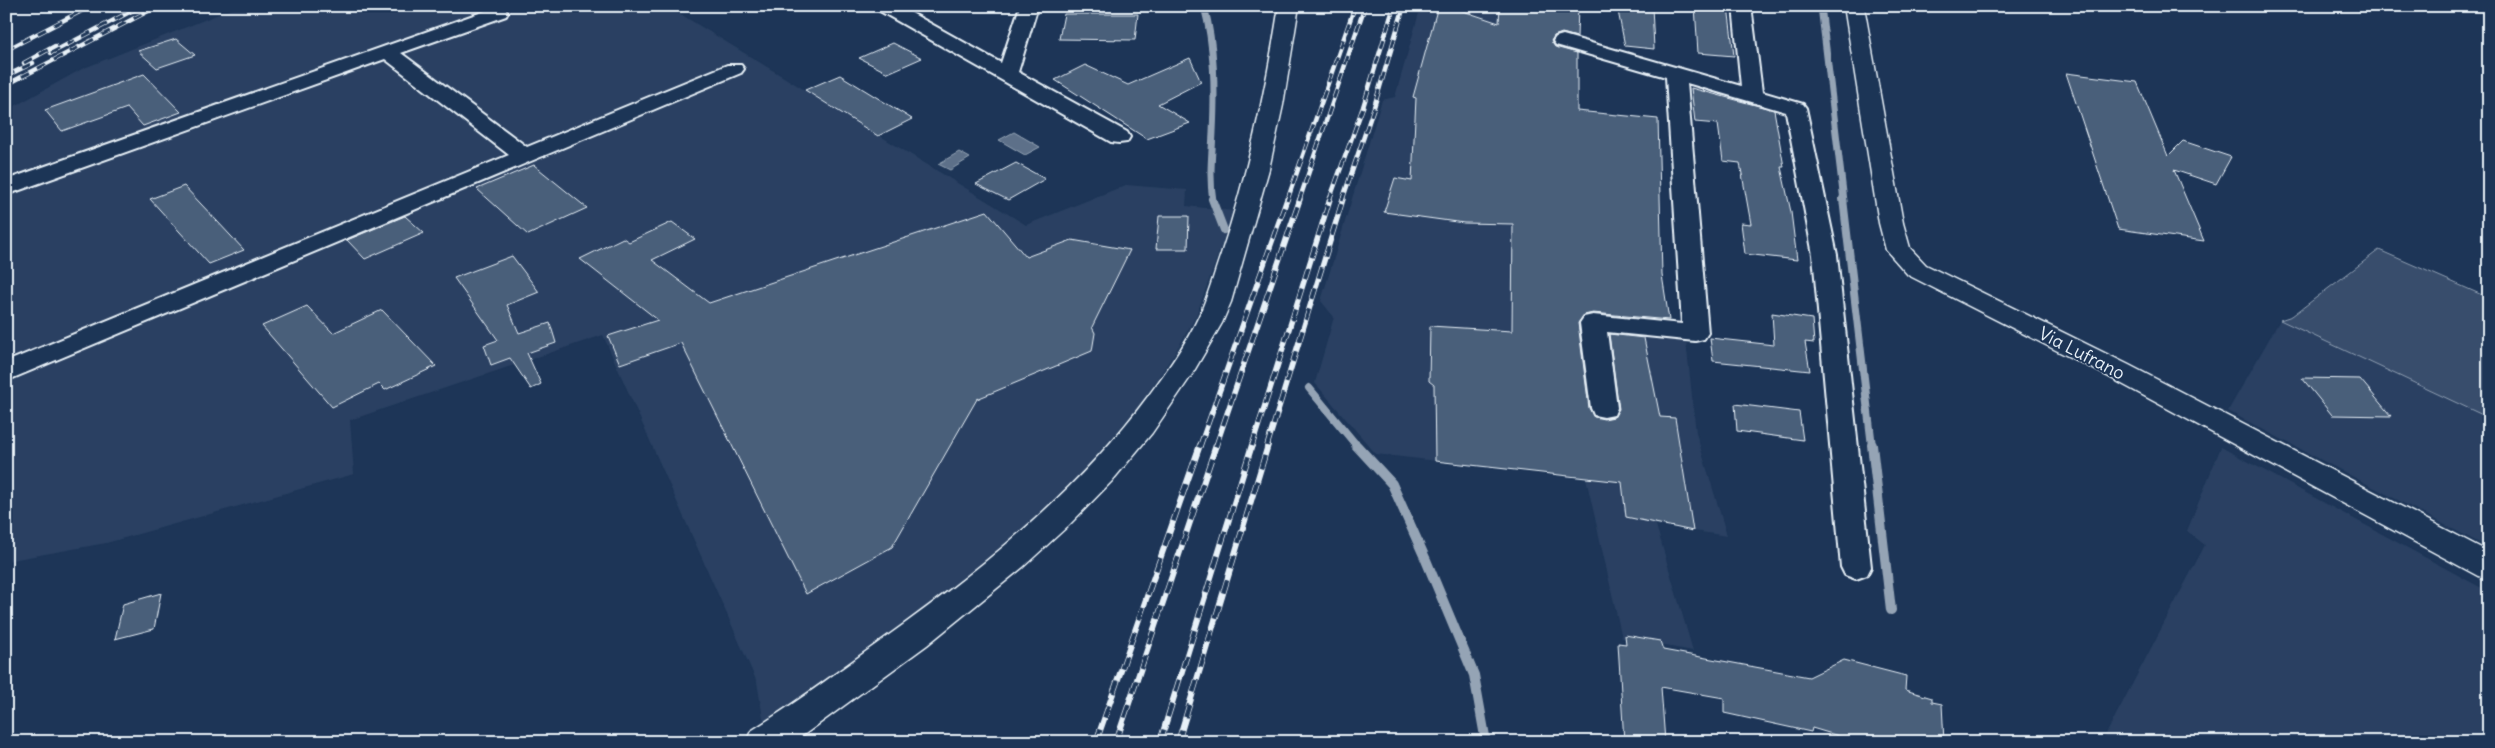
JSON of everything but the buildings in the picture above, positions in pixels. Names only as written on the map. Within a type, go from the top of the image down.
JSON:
[{"type":"street","points":[[6,188],[499,12],[491,6]]},
{"type":"street","points":[[885,6],[1119,137]]},
{"type":"street","points":[[1007,75],[1029,6]]},
{"type":"street","points":[[764,742],[928,626],[1022,550],[1090,485],[1158,405],[1210,322],[1249,209],[1276,92],[1289,6]]},
{"type":"street","points":[[1742,6],[1752,95]]},
{"type":"street","name":"Via Lufrano","points":[[1854,6],[1891,223],[1898,250],[1917,270],[2118,371],[2489,567]]},
{"type":"street","points":[[1563,41],[1796,108],[1825,255],[1856,567]]},
{"type":"street","points":[[387,52],[525,156]]},
{"type":"street","points":[[6,372],[734,69]]},
{"type":"street","points":[[1604,408],[1593,323],[1695,333],[1676,73]]},
{"type":"shaded area","points":[[239,6],[667,6],[1026,225],[1126,185],[1187,190],[1186,206],[1234,211],[1196,316],[1176,351],[1140,405],[1083,471],[1009,542],[912,621],[764,723],[757,682],[603,335],[350,420],[354,474],[106,543],[6,561],[6,111],[82,69]]},
{"type":"shaded area","points":[[1421,6],[1564,6],[1563,31],[1577,52],[1576,153],[1581,311],[1684,322],[1696,433],[1727,536],[1656,525],[1693,651],[1622,638],[1586,478],[1376,454],[1315,383],[1334,317],[1321,301],[1382,100],[1395,97]]},
{"type":"shaded area","points":[[1014,132],[1040,147],[1025,155],[999,140]]},
{"type":"shaded area","points":[[959,152],[970,158],[950,170],[938,164]]},
{"type":"shaded area","points":[[2379,250],[2489,298],[2489,418],[2280,320],[2292,316]]},
{"type":"shaded area","points":[[2280,320],[2489,418],[2489,548],[2228,411]]},
{"type":"shaded area","points":[[2221,447],[2489,592],[2489,742],[2102,742],[2205,545],[2187,531]]},
{"type":"waterway","points":[[1204,6],[1208,21],[1214,84],[1211,175],[1213,201]]},
{"type":"waterway","points":[[1821,6],[1844,201]]},
{"type":"waterway","points":[[1212,199],[1224,230]]},
{"type":"waterway","points":[[1843,199],[1872,446]]},
{"type":"waterway","points":[[1309,388],[1357,446]]},
{"type":"waterway","points":[[1356,445],[1392,484],[1426,560],[1474,675],[1486,742]]},
{"type":"waterway","points":[[1872,445],[1891,610]]},
{"type":"railway","points":[[6,50],[91,6]]},
{"type":"railway","points":[[51,53],[141,6]]},
{"type":"railway","points":[[6,85],[158,6]]},
{"type":"railway","points":[[1287,201],[1355,6]]},
{"type":"railway","points":[[1299,201],[1365,6]]},
{"type":"railway","points":[[1329,201],[1363,107],[1394,6]]},
{"type":"railway","points":[[1342,201],[1374,107],[1404,6]]},
{"type":"railway","points":[[24,63],[55,46]]},
{"type":"railway","points":[[6,76],[33,63]]},
{"type":"railway","points":[[1200,446],[1287,199]]},
{"type":"railway","points":[[1216,446],[1300,199]]},
{"type":"railway","points":[[1252,446],[1330,199]]},
{"type":"railway","points":[[1267,446],[1343,199]]},
{"type":"railway","points":[[1096,742],[1200,445]]},
{"type":"railway","points":[[1116,742],[1216,445]]},
{"type":"railway","points":[[1160,742],[1252,445]]},
{"type":"railway","points":[[1178,742],[1268,445]]}]
